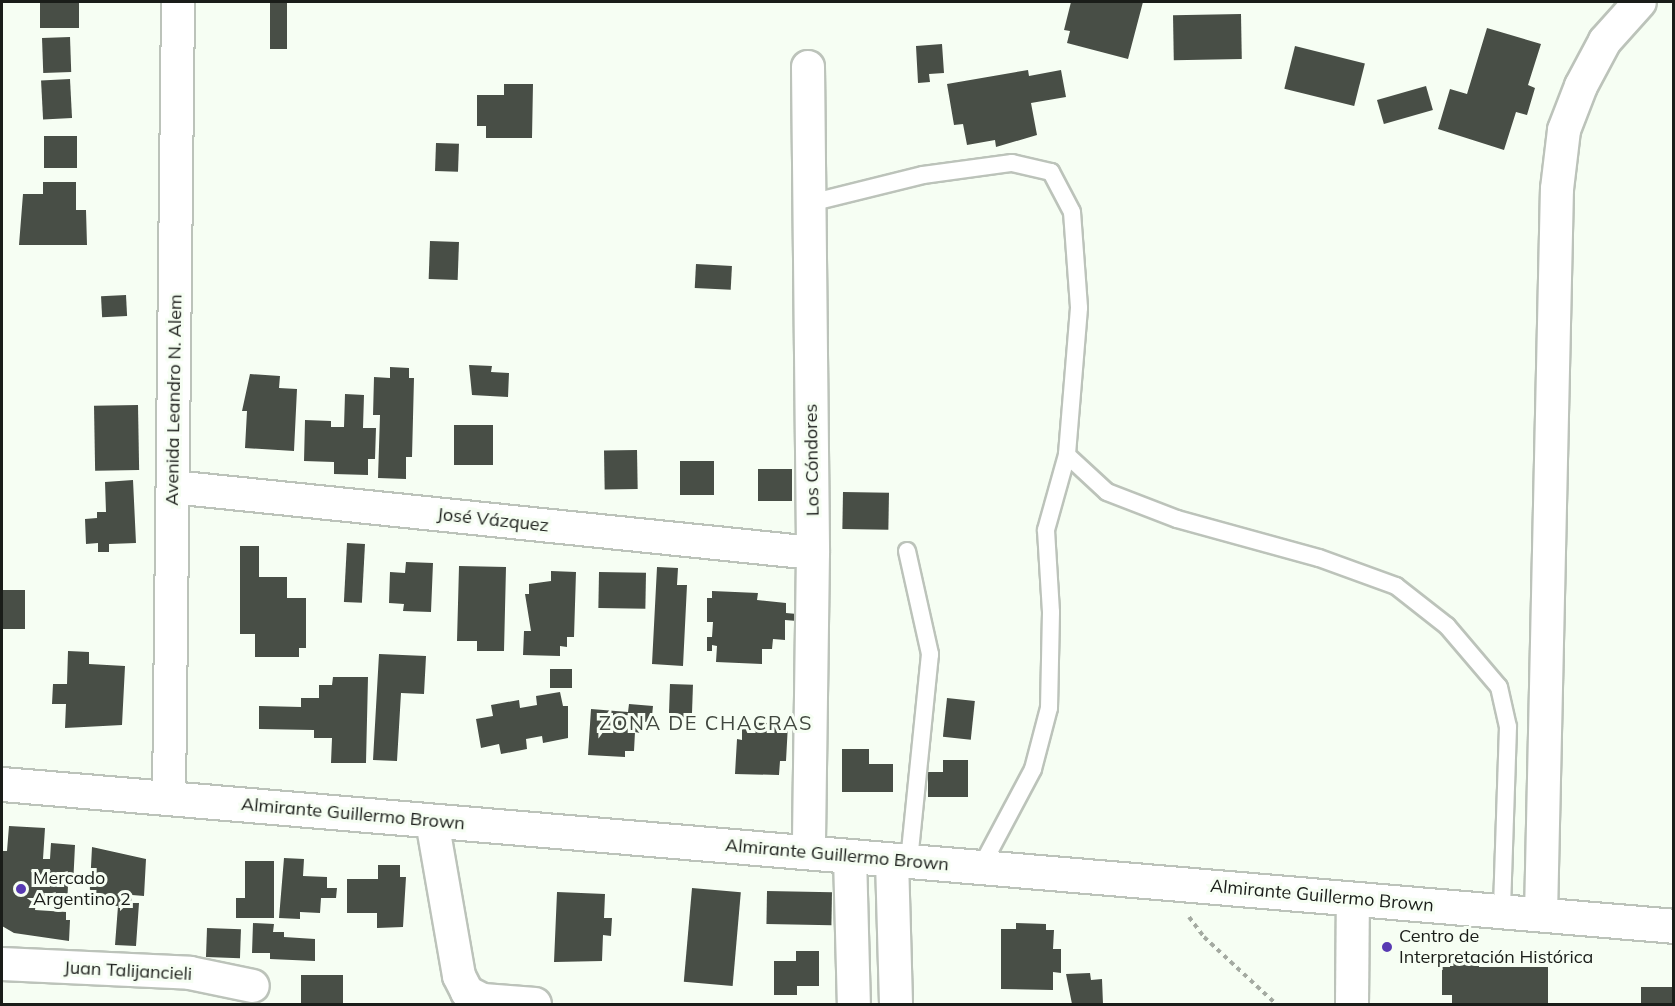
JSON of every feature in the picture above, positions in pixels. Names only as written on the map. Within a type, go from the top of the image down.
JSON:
[{"type":"main road","name":"Almirante Guillermo Brown","points":[[2,784],[1674,926]]},
{"type":"street","name":"Avenida Leandro N. Alem","points":[[169,798],[178,2]]},
{"type":"street","points":[[1541,915],[1557,189],[1564,130],[1581,86],[1605,41],[1640,2]]},
{"type":"street","name":"Los Cóndores","points":[[808,67],[813,553],[808,853]]},
{"type":"street","name":"José Vázquez","points":[[173,487],[813,553]]},
{"type":"street","points":[[432,821],[459,976],[467,992],[483,1000],[534,1005]]},
{"type":"street","points":[[850,856],[854,1005]]},
{"type":"street","points":[[896,1005],[900,860]]},
{"type":"street","points":[[1352,1005],[1353,899]]},
{"type":"street","name":"Juan Talijancieli","points":[[2,964],[190,973],[253,986]]},
{"type":"lane","points":[[810,203],[923,175],[1012,163],[1051,172],[1072,212],[1079,308],[1067,455],[1046,530],[1051,612],[1049,708],[1033,769],[981,867]]},
{"type":"lane","points":[[1067,455],[1107,492],[1177,519],[1319,558],[1396,586],[1447,626],[1499,687],[1508,727],[1502,911]]},
{"type":"lane","points":[[900,860],[930,654],[907,551]]},
{"type":"path","points":[[1162,883],[1204,937],[1276,1005]]},
{"type":"building","points":[[40,2],[79,2],[79,28],[40,28]]},
{"type":"building","points":[[270,2],[287,2],[287,49],[270,49]]},
{"type":"building","points":[[1071,2],[1143,2],[1128,59],[1067,43],[1070,31],[1064,30]]},
{"type":"building","points":[[1241,14],[1242,59],[1174,60],[1173,15]]},
{"type":"building","points":[[1487,28],[1541,44],[1528,85],[1535,88],[1527,115],[1516,112],[1504,150],[1438,129],[1450,89],[1467,94]]},
{"type":"building","points":[[70,37],[71,72],[43,73],[42,38]]},
{"type":"building","points":[[942,44],[944,73],[929,74],[930,82],[918,83],[916,46]]},
{"type":"building","points":[[1295,46],[1365,63],[1354,106],[1284,89]]},
{"type":"building","points":[[1028,70],[1029,76],[1061,70],[1066,97],[1031,103],[1037,135],[996,147],[995,140],[967,145],[963,124],[954,125],[947,84]]},
{"type":"building","points":[[70,79],[72,118],[43,119],[41,81]]},
{"type":"building","points":[[504,84],[533,84],[532,138],[486,138],[486,126],[477,126],[477,95],[504,95]]},
{"type":"building","points":[[1426,86],[1433,110],[1384,124],[1377,100]]},
{"type":"building","points":[[44,136],[77,136],[77,168],[44,168]]},
{"type":"building","points":[[436,143],[459,144],[458,172],[435,171]]},
{"type":"building","points":[[43,182],[76,182],[76,210],[86,210],[87,245],[19,245],[23,194],[43,194]]},
{"type":"building","points":[[430,241],[459,242],[458,280],[429,279]]},
{"type":"building","points":[[696,264],[732,266],[731,290],[695,288]]},
{"type":"building","points":[[126,295],[127,316],[102,317],[101,296]]},
{"type":"building","points":[[469,365],[492,366],[491,372],[509,373],[508,397],[472,395]]},
{"type":"building","points":[[390,367],[409,368],[409,378],[414,378],[412,457],[406,457],[406,479],[378,478],[380,415],[373,415],[374,377],[390,378]]},
{"type":"building","points":[[250,374],[280,376],[279,388],[297,389],[294,451],[245,448],[247,411],[242,411]]},
{"type":"building","points":[[345,394],[364,395],[363,428],[376,428],[375,459],[368,459],[368,475],[334,474],[334,462],[304,461],[305,420],[331,421],[331,427],[344,427]]},
{"type":"building","points":[[138,405],[139,470],[95,471],[94,406]]},
{"type":"building","points":[[454,425],[493,425],[493,465],[454,465]]},
{"type":"building","points":[[637,450],[638,489],[605,490],[604,451]]},
{"type":"building","points":[[680,461],[714,461],[714,495],[680,495]]},
{"type":"building","points":[[758,469],[792,469],[792,501],[758,501]]},
{"type":"building","points":[[133,480],[136,543],[109,544],[109,552],[98,552],[98,543],[86,544],[85,519],[97,518],[97,512],[106,512],[105,482]]},
{"type":"building","points":[[843,492],[889,493],[888,530],[842,529]]},
{"type":"building","points":[[347,543],[365,544],[362,603],[344,602]]},
{"type":"building","points":[[240,546],[259,546],[259,577],[287,577],[287,598],[306,598],[306,648],[299,648],[299,657],[255,657],[255,634],[240,634]]},
{"type":"building","points":[[406,562],[433,563],[431,612],[403,611],[404,604],[389,603],[390,572],[405,573]]},
{"type":"building","points":[[459,566],[506,567],[504,651],[477,651],[477,641],[457,641]]},
{"type":"building","points":[[657,567],[678,568],[677,585],[687,585],[683,666],[652,664]]},
{"type":"building","points":[[551,571],[576,572],[574,637],[567,637],[567,647],[560,646],[560,656],[523,655],[524,631],[531,631],[525,594],[529,594],[529,584],[551,581]]},
{"type":"building","points":[[599,572],[646,573],[645,609],[598,608]]},
{"type":"building","points":[[2,590],[25,590],[25,629],[2,629]]},
{"type":"building","points":[[712,591],[758,593],[757,600],[786,603],[786,613],[797,614],[797,621],[785,620],[785,640],[773,639],[772,649],[762,649],[762,664],[716,662],[717,646],[712,645],[712,651],[707,651],[707,637],[712,637],[713,622],[707,622],[707,598],[712,598]]},
{"type":"building","points":[[68,651],[89,652],[89,664],[125,666],[122,725],[65,728],[66,704],[52,704],[53,684],[67,684]]},
{"type":"building","points":[[379,654],[426,656],[424,694],[401,693],[397,761],[373,760]]},
{"type":"building","points":[[550,669],[572,669],[572,688],[550,688]]},
{"type":"building","points":[[333,677],[368,677],[366,763],[331,763],[332,738],[314,738],[314,730],[259,729],[259,706],[301,707],[301,698],[319,698],[319,685],[332,685]]},
{"type":"building","points":[[670,684],[693,685],[692,718],[669,717]]},
{"type":"building","points":[[560,692],[563,706],[568,706],[568,738],[543,743],[542,736],[526,739],[527,749],[501,754],[499,744],[481,748],[476,719],[493,716],[491,705],[519,700],[520,708],[537,705],[536,696]]},
{"type":"building","points":[[947,698],[975,701],[971,740],[943,737]]},
{"type":"building","points":[[629,704],[653,706],[651,726],[641,725],[640,733],[635,732],[634,751],[625,751],[625,757],[588,755],[591,709],[628,712]]},
{"type":"building","points":[[742,722],[788,724],[786,761],[780,761],[779,775],[735,774],[737,739],[742,740]]},
{"type":"building","points":[[842,749],[869,749],[869,764],[893,764],[893,792],[842,792]]},
{"type":"building","points":[[943,760],[968,760],[968,797],[928,797],[928,772],[943,772]]},
{"type":"building","points":[[9,826],[45,828],[43,859],[50,859],[51,843],[75,845],[73,886],[68,886],[67,904],[36,902],[35,910],[66,912],[66,920],[70,920],[69,941],[14,933],[2,926],[2,851],[7,851]]},
{"type":"building","points":[[92,847],[146,859],[144,896],[132,895],[131,903],[139,903],[136,946],[115,945],[118,906],[89,905]]},
{"type":"building","points":[[284,858],[304,859],[303,876],[327,877],[327,888],[337,888],[336,898],[321,898],[320,913],[300,912],[300,919],[279,918]]},
{"type":"building","points":[[245,861],[274,861],[274,918],[236,918],[236,898],[245,898]]},
{"type":"building","points":[[378,865],[400,865],[400,877],[406,877],[403,927],[377,928],[377,913],[347,913],[347,879],[378,879]]},
{"type":"building","points":[[692,888],[741,892],[733,986],[684,982]]},
{"type":"building","points":[[767,891],[832,892],[831,925],[766,924]]},
{"type":"building","points":[[557,892],[605,894],[604,918],[612,918],[611,936],[603,935],[602,961],[554,962]]},
{"type":"building","points":[[253,923],[274,924],[273,932],[284,932],[284,937],[315,939],[315,961],[270,959],[270,953],[252,953]]},
{"type":"building","points":[[1016,923],[1046,924],[1046,930],[1054,930],[1053,949],[1061,949],[1061,973],[1053,972],[1053,990],[1001,989],[1001,929],[1016,929]]},
{"type":"building","points":[[207,928],[241,929],[240,958],[206,957]]},
{"type":"building","points":[[796,951],[819,951],[819,986],[797,986],[797,995],[774,995],[774,961],[796,961]]},
{"type":"building","points":[[1450,962],[1479,962],[1479,967],[1548,967],[1548,1004],[1452,1004],[1452,995],[1442,995],[1442,967],[1450,967]]},
{"type":"building","points":[[1090,973],[1091,980],[1102,979],[1103,1004],[1072,1004],[1066,974]]},
{"type":"building","points":[[301,975],[343,975],[343,1004],[301,1004]]},
{"type":"building","points":[[1641,987],[1674,987],[1674,1004],[1641,1004]]},
{"type":"place","name":"Mercado Argentino 2","points":[[21,889]]},
{"type":"place","name":"Centro de Interpretación Histórica","points":[[1387,947]]},
{"type":"district","name":"ZONA DE CHACRAS","points":[[706,722]]}]
